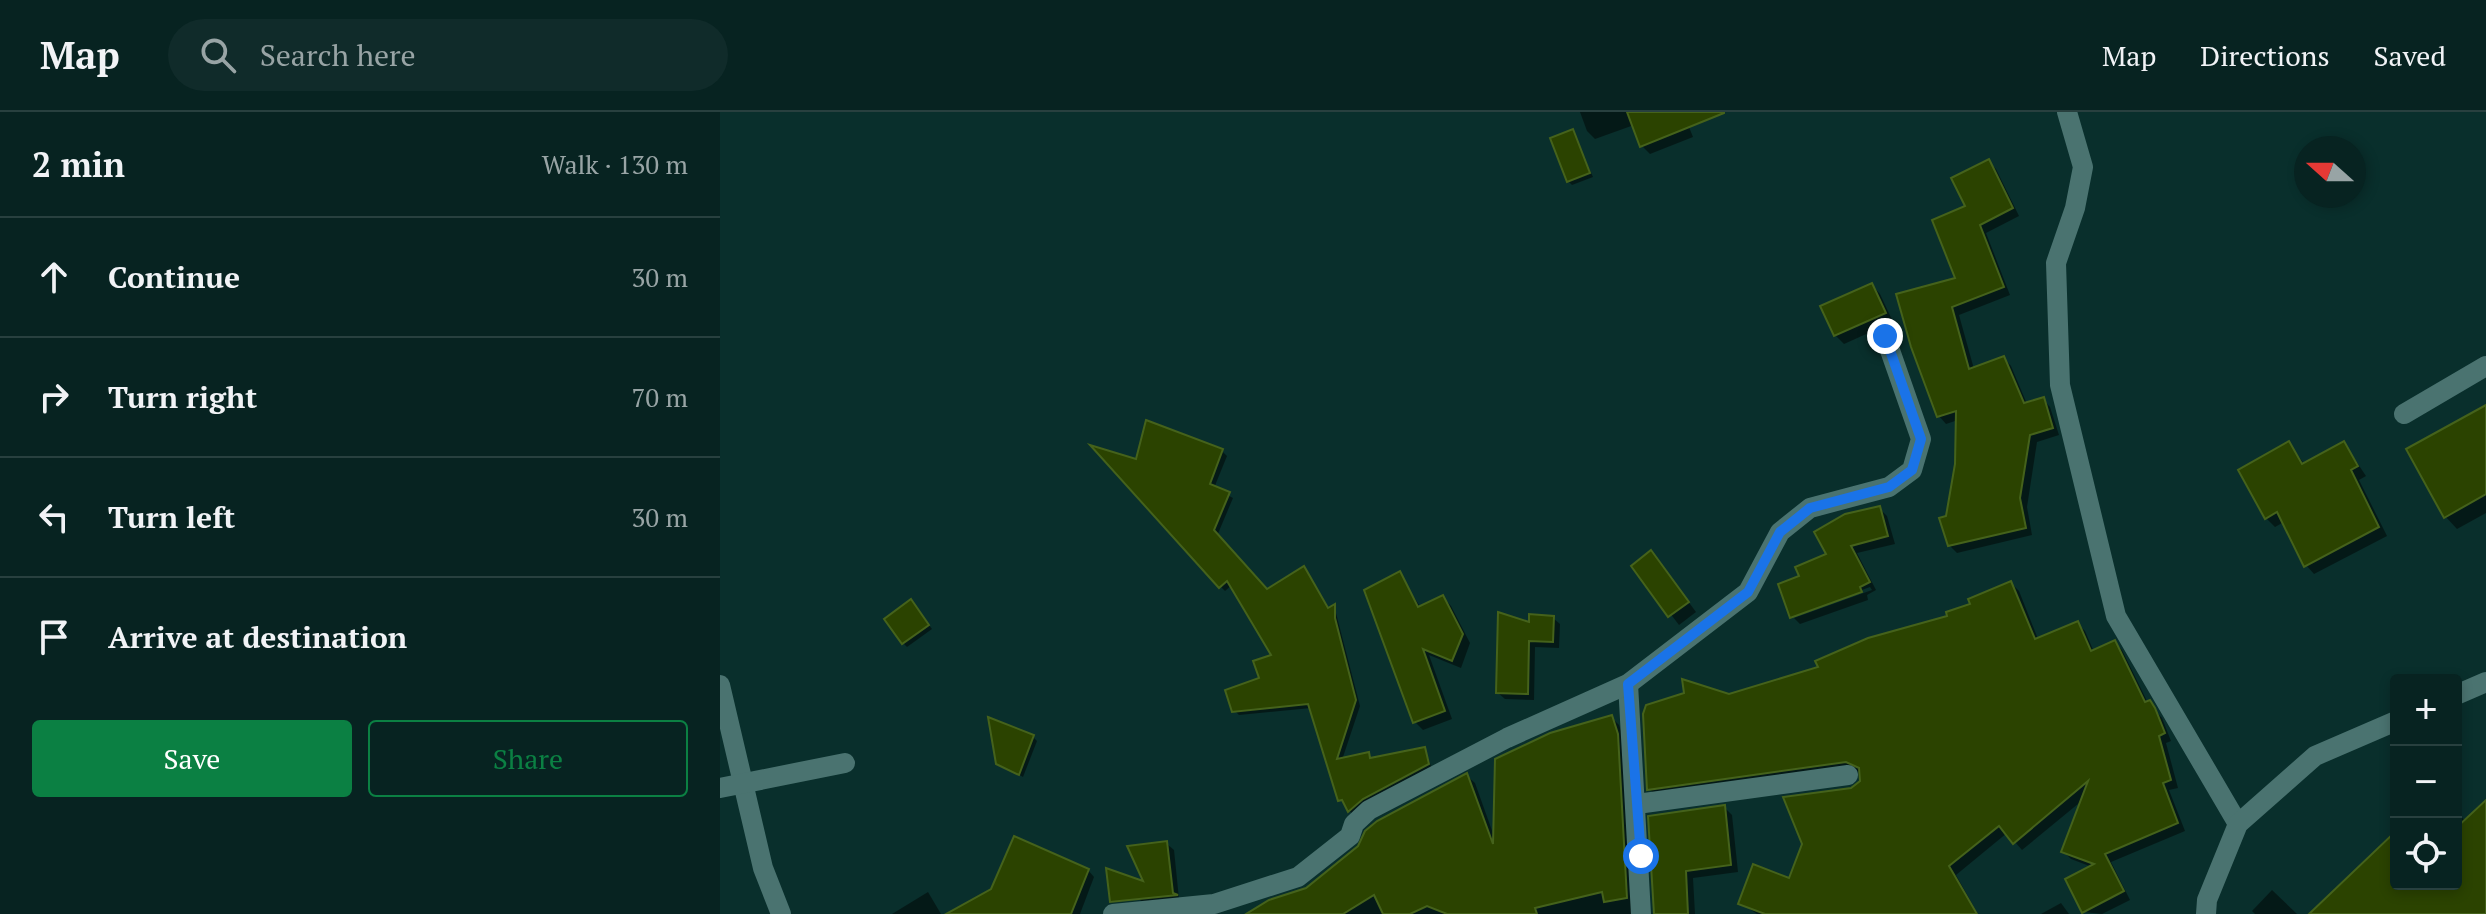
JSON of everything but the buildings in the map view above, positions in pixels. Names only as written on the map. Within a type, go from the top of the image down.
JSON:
[{"type":"street","points":[[2067,112],[2083,167],[2075,208],[2056,263],[2060,385],[2116,616],[2238,824]]},
{"type":"street","points":[[1113,914],[1214,904],[1298,877],[1350,836],[1354,824],[1369,810],[1507,738],[1628,684],[1748,592],[1780,532],[1810,508],[1889,487],[1912,470],[1921,439],[1885,336]]},
{"type":"street","points":[[2404,414],[2486,366]]},
{"type":"street","points":[[2462,692],[2486,682]]},
{"type":"street","points":[[1628,684],[1641,914]]},
{"type":"street","points":[[720,685],[763,868],[781,914]]},
{"type":"street","points":[[2206,914],[2207,900],[2238,824],[2315,756],[2390,724]]},
{"type":"street","points":[[720,788],[845,763]]},
{"type":"street","points":[[1637,804],[1848,775]]},
{"type":"route","points":[[1641,856],[1628,684],[1748,592],[1780,532],[1810,508],[1889,487],[1912,470],[1921,439],[1885,336]]}]
